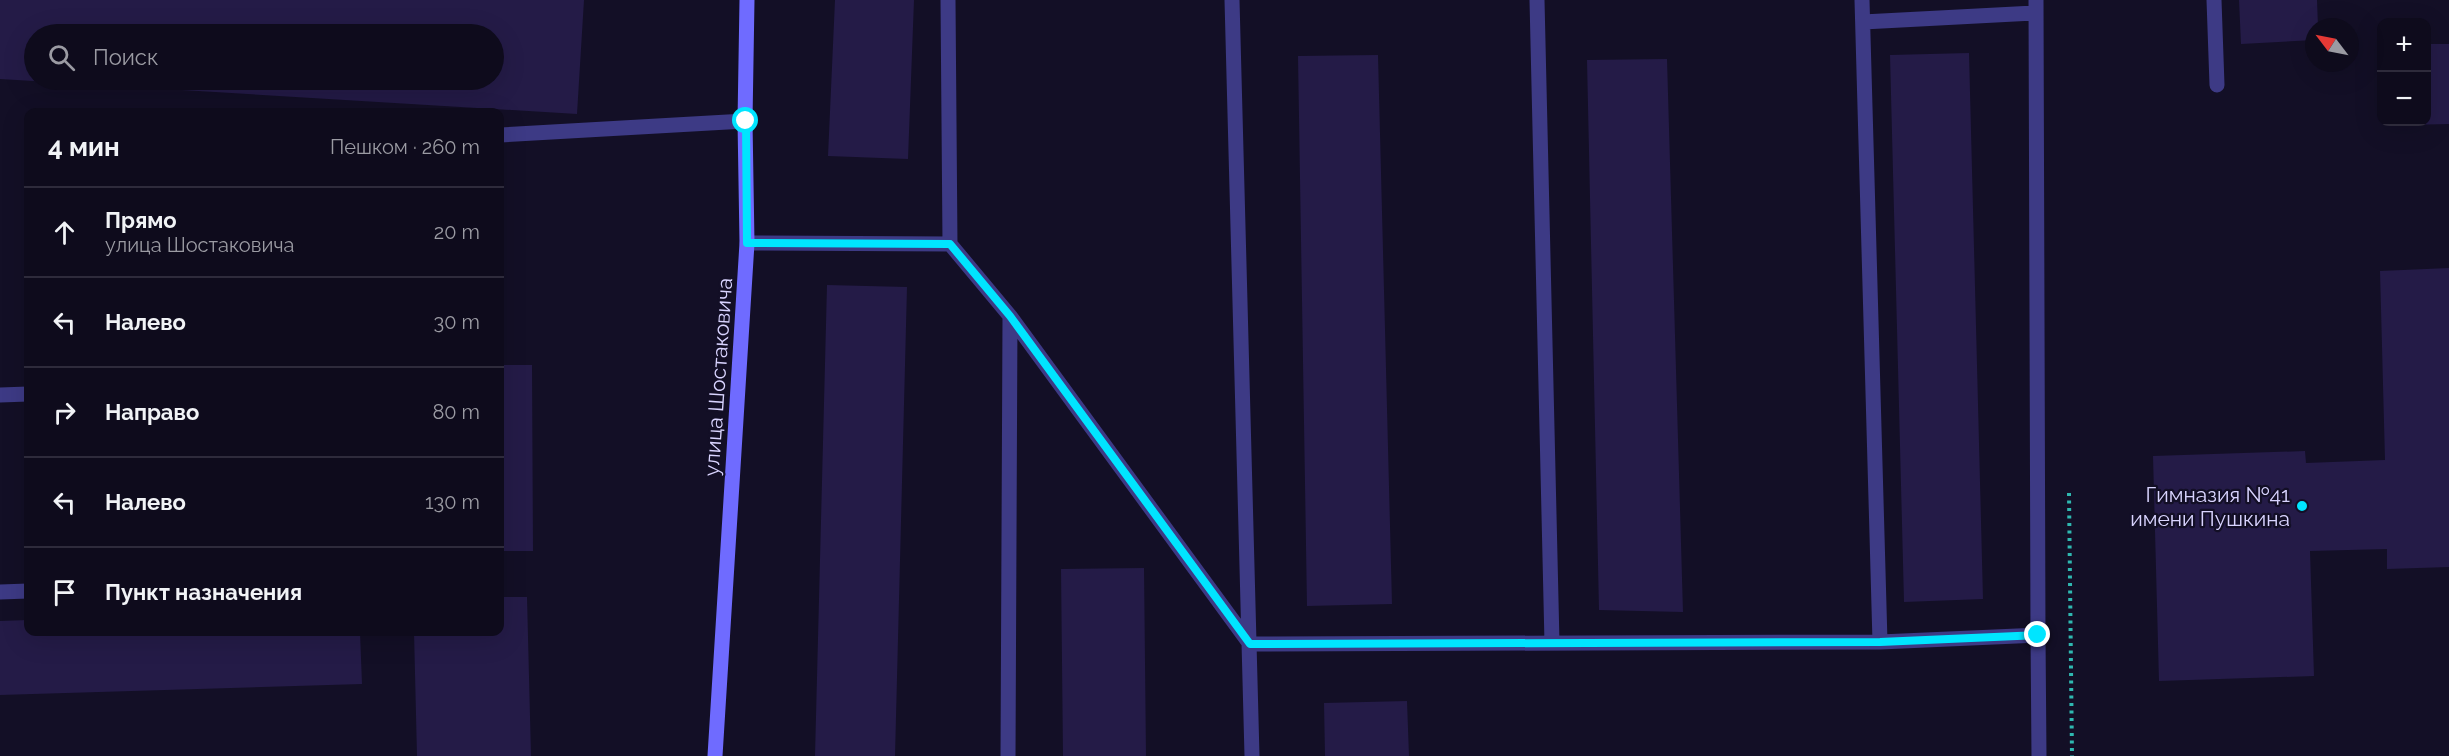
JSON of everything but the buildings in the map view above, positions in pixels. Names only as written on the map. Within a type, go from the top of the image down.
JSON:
[{"type":"street","name":"улица Шостаковича","points":[[715,756],[747,243],[747,0]]},
{"type":"lane","points":[[948,0],[950,244],[1010,316],[1250,644]]},
{"type":"lane","points":[[1232,0],[1252,756]]},
{"type":"lane","points":[[1537,0],[1552,643]]},
{"type":"lane","points":[[1862,0],[1880,642]]},
{"type":"lane","points":[[2214,0],[2217,85]]},
{"type":"lane","points":[[1863,22],[2036,6],[2039,756]]},
{"type":"lane","points":[[504,135],[746,121]]},
{"type":"lane","points":[[747,243],[950,244]]},
{"type":"lane","points":[[1008,756],[1010,316]]},
{"type":"lane","points":[[0,395],[24,394]]},
{"type":"lane","points":[[0,592],[24,591]]},
{"type":"lane","points":[[1250,644],[1880,642],[2038,635]]},
{"type":"place","name":"Гимназия №41 имени Пушкина","points":[[2302,506]]},
{"type":"route","points":[[746,121],[747,243],[950,244],[1010,316],[1250,644],[1880,642],[2038,635]]}]
